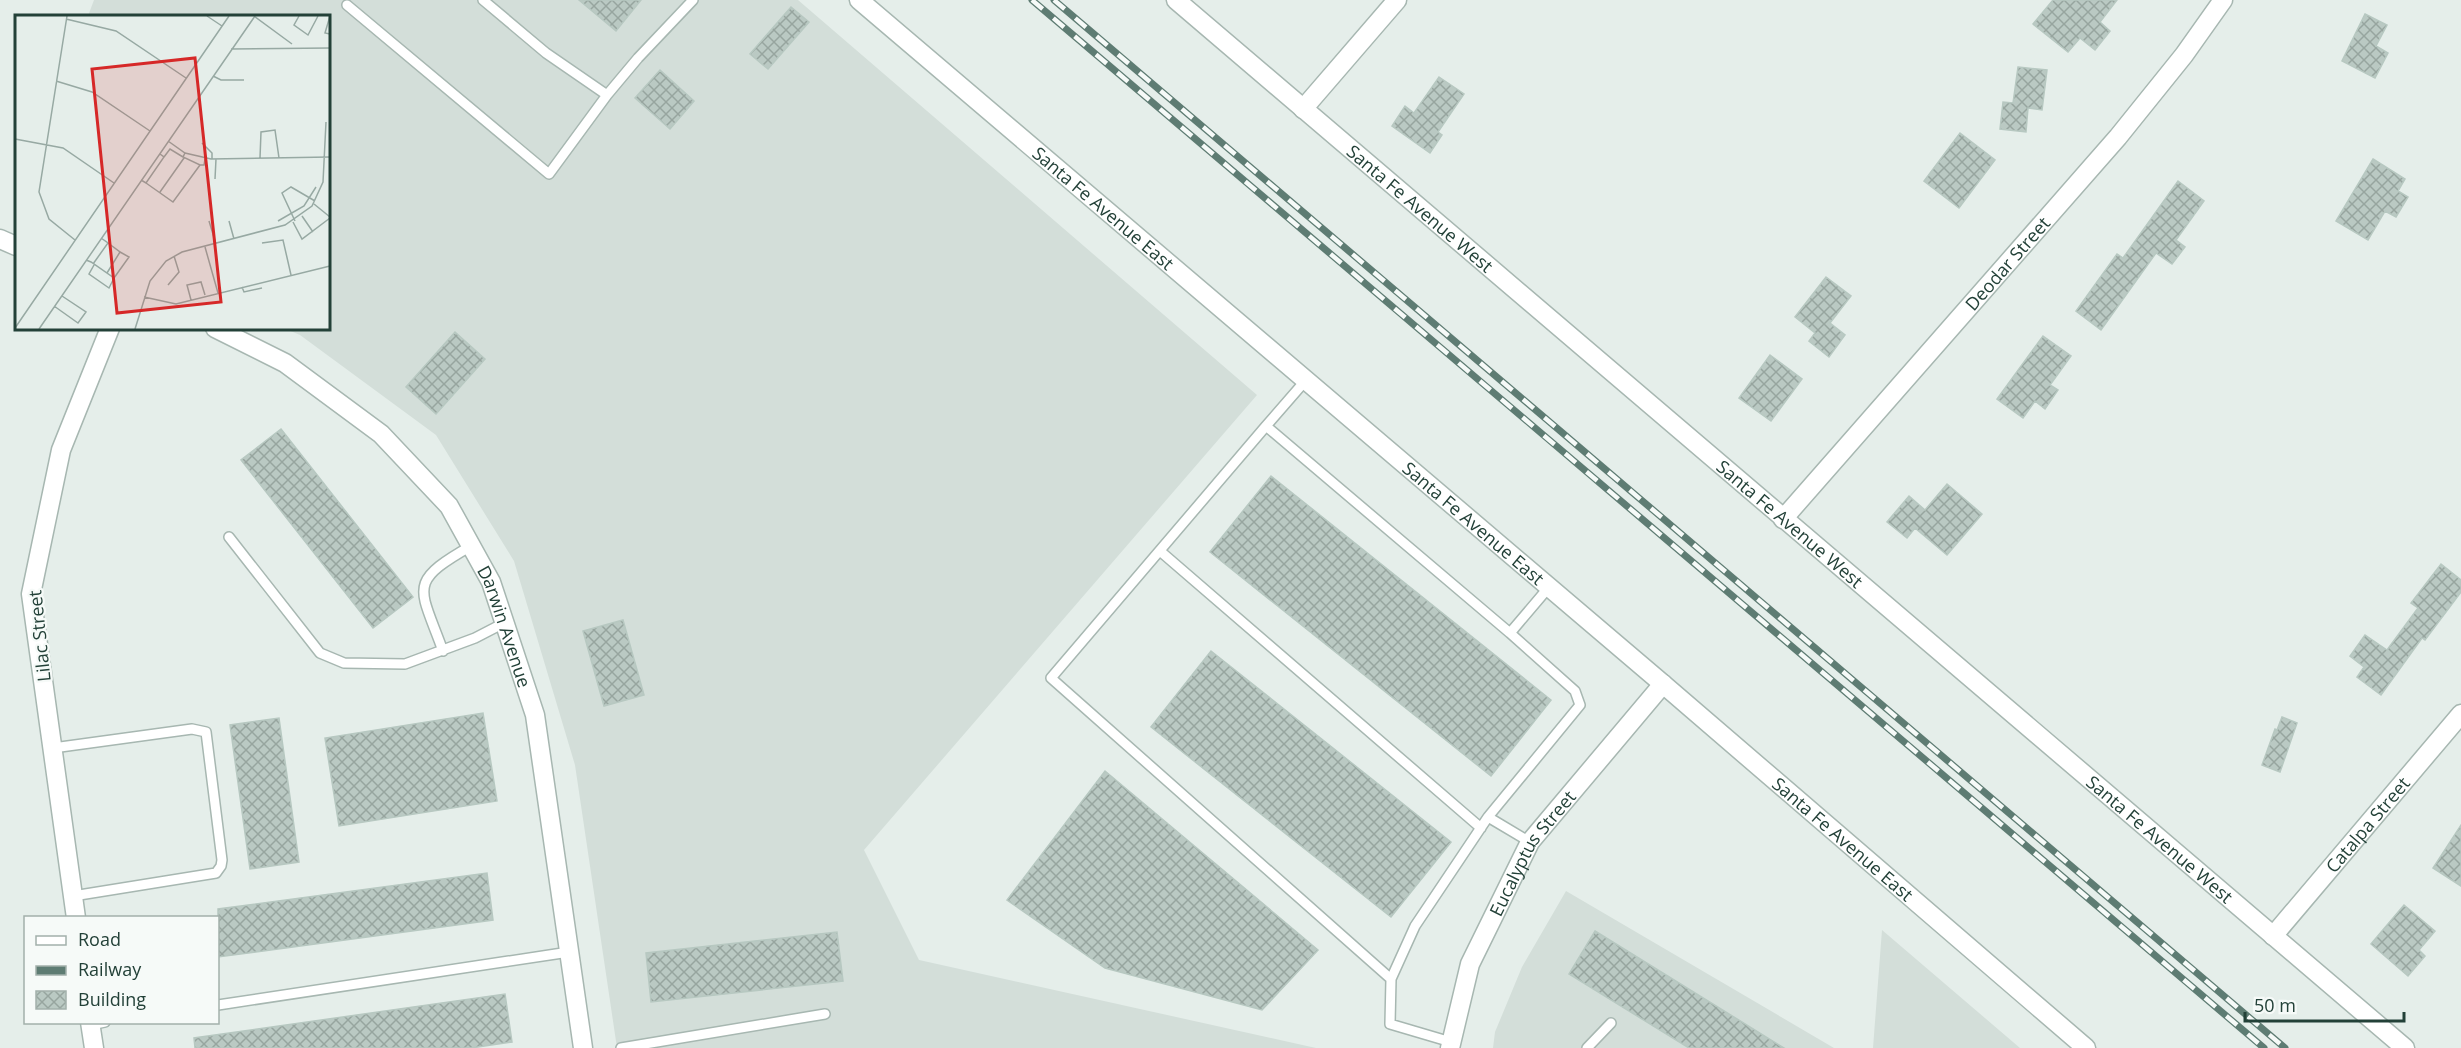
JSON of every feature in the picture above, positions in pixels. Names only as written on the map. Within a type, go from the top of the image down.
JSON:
[{"type":"street","name":"Santa Fe Avenue East","points":[[860,0],[1663,684],[2086,1048]]},
{"type":"street","name":"Santa Fe Avenue West","points":[[1176,0],[2405,1048]]},
{"type":"street","points":[[1303,109],[1397,0]]},
{"type":"street","name":"Deodar Street","points":[[1783,519],[2118,137],[2184,55],[2223,0]]},
{"type":"street","points":[[0,240],[15,246]]},
{"type":"street","name":"Lilac Street","points":[[76,916],[31,594],[61,450],[109,330]]},
{"type":"street","name":"Darwin Avenue","points":[[219,330],[285,363],[381,434],[449,506],[491,582],[535,716],[583,1048]]},
{"type":"street","name":"Eucalyptus Street","points":[[1450,1045],[1470,964],[1530,842],[1663,684]]},
{"type":"street","name":"Catalpa Street","points":[[2273,936],[2461,714]]},
{"type":"street","points":[[94,1048],[95,1024]]},
{"type":"lane","points":[[483,0],[546,53],[607,95]]},
{"type":"lane","points":[[346,2],[549,174],[607,95],[638,58],[693,0]]},
{"type":"lane","points":[[1306,380],[1051,678],[1391,979]]},
{"type":"lane","points":[[1266,426],[1510,633],[1575,691],[1580,705],[1481,828],[1415,926],[1391,979],[1390,1024],[1450,1045]]},
{"type":"lane","points":[[229,537],[320,652],[344,663],[405,664],[443,651],[504,623]]},
{"type":"lane","points":[[443,651],[423,594],[424,580],[441,562],[471,546]]},
{"type":"lane","points":[[1160,551],[1481,828]]},
{"type":"lane","points":[[1510,633],[1549,587]]},
{"type":"lane","points":[[53,748],[192,729],[206,732],[222,860],[216,873],[74,896]]},
{"type":"lane","points":[[1488,818],[1530,842]]},
{"type":"lane","points":[[219,1005],[569,952]]},
{"type":"lane","points":[[621,1048],[825,1014]]},
{"type":"lane","points":[[1587,1048],[1611,1023]]},
{"type":"shaded area","points":[[94,0],[798,0],[1257,395],[864,850],[919,960],[1316,1048],[617,1048],[575,765],[514,561],[436,435],[300,335],[288,330],[330,330],[330,15],[88,15]]},
{"type":"shaded area","points":[[1566,891],[1834,1048],[1493,1048],[1495,1032],[1522,967]]},
{"type":"shaded area","points":[[1882,930],[2020,1048],[1873,1048]]},
{"type":"building","points":[[579,0],[641,0],[616,31]]},
{"type":"building","points":[[2053,0],[2117,0],[2100,22],[2110,31],[2095,50],[2080,38],[2068,52],[2033,24]]},
{"type":"building","points":[[791,7],[809,22],[768,69],[750,54]]},
{"type":"building","points":[[2365,14],[2387,25],[2376,46],[2388,53],[2375,78],[2342,61]]},
{"type":"building","points":[[2018,67],[2047,70],[2042,110],[2028,108],[2026,132],[2000,129],[2003,102],[2013,103]]},
{"type":"building","points":[[660,70],[694,101],[670,129],[635,98]]},
{"type":"building","points":[[1439,77],[1464,94],[1438,132],[1442,135],[1430,153],[1392,126],[1405,106],[1414,113]]},
{"type":"building","points":[[1960,133],[1995,160],[1959,208],[1924,181]]},
{"type":"building","points":[[2373,159],[2405,179],[2398,191],[2408,197],[2396,217],[2385,211],[2368,240],[2336,221]]},
{"type":"building","points":[[2178,181],[2204,201],[2176,240],[2185,247],[2172,264],[2156,253],[2101,330],[2076,311],[2117,254],[2123,258]]},
{"type":"building","points":[[1826,277],[1851,296],[1830,323],[1845,335],[1829,357],[1809,341],[1815,333],[1795,317]]},
{"type":"building","points":[[455,332],[485,359],[436,414],[406,387]]},
{"type":"building","points":[[2043,336],[2071,356],[2050,385],[2058,390],[2045,409],[2035,401],[2023,418],[1997,399]]},
{"type":"building","points":[[1770,355],[1802,379],[1771,421],[1739,398]]},
{"type":"building","points":[[281,429],[413,597],[373,628],[241,460]]},
{"type":"building","points":[[1271,476],[1551,700],[1491,776],[1210,552]]},
{"type":"building","points":[[1947,484],[1982,514],[1947,555],[1915,528],[1907,538],[1887,522],[1909,496],[1925,510]]},
{"type":"building","points":[[2441,564],[2461,580],[2461,592],[2425,640],[2422,638],[2381,695],[2357,677],[2364,667],[2350,656],[2365,635],[2387,650],[2418,608],[2411,603]]},
{"type":"building","points":[[623,620],[644,695],[604,706],[583,631]]},
{"type":"building","points":[[1211,651],[1451,842],[1391,917],[1151,727]]},
{"type":"building","points":[[483,713],[497,801],[339,826],[325,738]]},
{"type":"building","points":[[2282,717],[2297,723],[2280,772],[2262,765],[2275,729],[2277,730]]},
{"type":"building","points":[[279,718],[299,862],[250,869],[230,725]]},
{"type":"building","points":[[1105,771],[1318,950],[1262,1010],[1105,968],[1007,900]]},
{"type":"building","points":[[2461,825],[2461,886],[2433,868]]},
{"type":"building","points":[[487,873],[493,920],[219,957],[218,909]]},
{"type":"building","points":[[2404,905],[2435,931],[2419,950],[2425,956],[2408,976],[2371,944]]},
{"type":"building","points":[[1595,931],[1784,1048],[1689,1048],[1569,974]]},
{"type":"building","points":[[837,932],[843,981],[651,1002],[646,953]]},
{"type":"building","points":[[505,994],[512,1042],[471,1048],[195,1048],[194,1038]]},
{"type":"railway","points":[[1032,0],[2264,1048]]},
{"type":"railway","points":[[1054,0],[2285,1048]]}]
